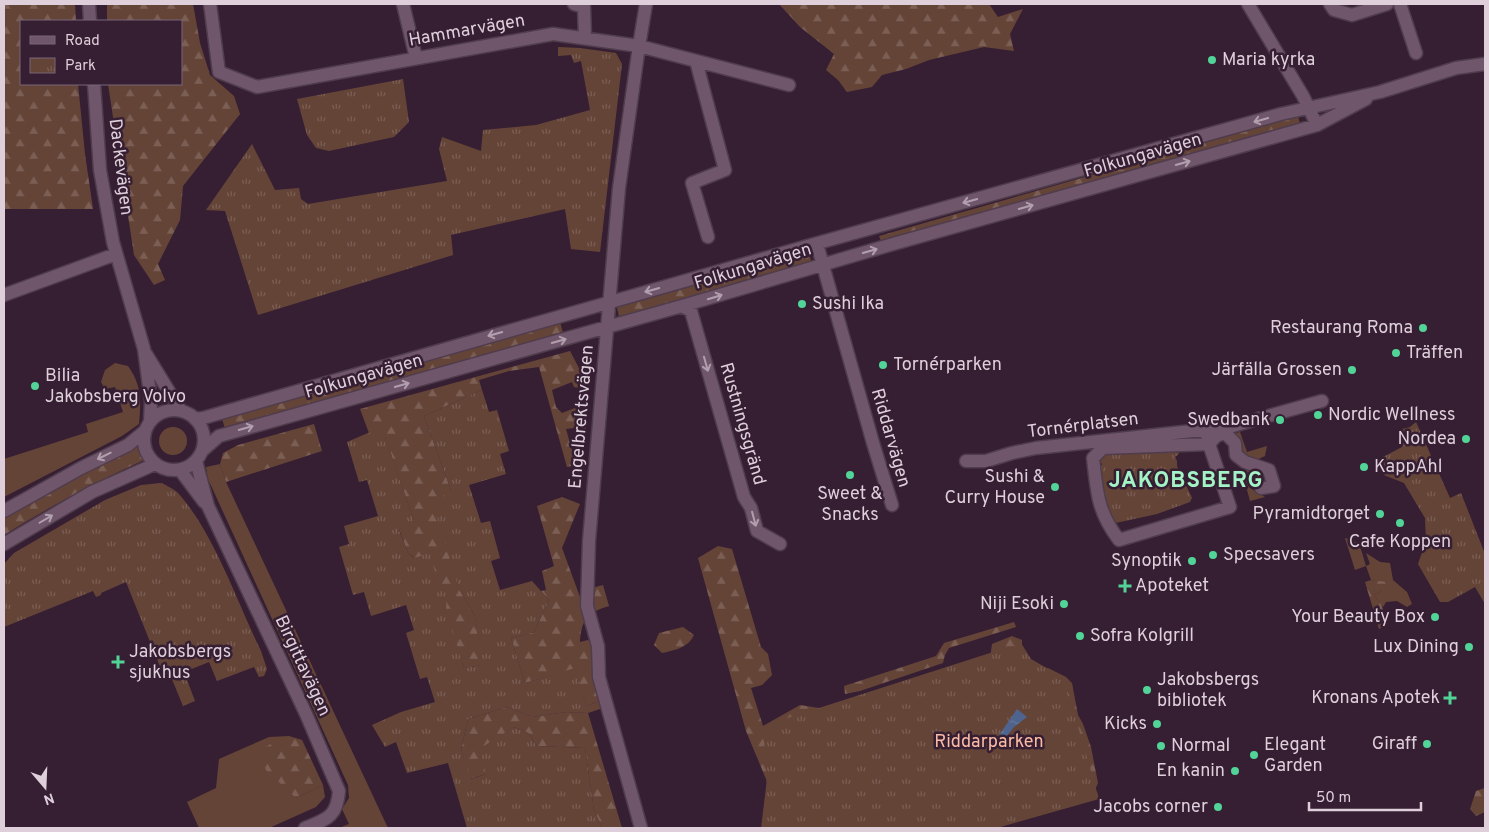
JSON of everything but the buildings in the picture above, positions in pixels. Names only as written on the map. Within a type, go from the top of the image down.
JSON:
[{"type":"street","points":[[89,4],[90,20]]},
{"type":"street","name":"Hammarvägen","points":[[210,4],[219,72],[257,87],[553,34],[639,46],[789,85]]},
{"type":"street","points":[[403,4],[416,58]]},
{"type":"street","points":[[574,4],[584,7],[585,38]]},
{"type":"street","name":"Engelbrektsvägen","points":[[641,828],[599,677],[597,641],[587,606],[590,541],[619,188],[646,4]]},
{"type":"street","points":[[1248,4],[1303,96],[1318,125]]},
{"type":"street","points":[[1330,4],[1334,10],[1352,15],[1388,4]]},
{"type":"street","points":[[1400,4],[1416,53]]},
{"type":"street","points":[[696,61],[725,170],[692,183],[708,237]]},
{"type":"street","points":[[1380,92],[1456,68],[1485,64]]},
{"type":"street","name":"Dackevägen","points":[[94,85],[100,170],[116,254],[144,349],[151,401],[148,426]]},
{"type":"street","name":"Folkungavägen","points":[[195,419],[1308,107],[1380,92]]},
{"type":"street","name":"Folkungavägen","points":[[203,450],[219,436],[1318,125],[1380,92]]},
{"type":"street","name":"Riddarvägen","points":[[817,244],[892,505]]},
{"type":"street","points":[[4,295],[116,254]]},
{"type":"street","name":"Rustningsgränd","points":[[682,306],[692,311],[744,497],[750,508],[757,531],[780,544]]},
{"type":"street","name":"Dackevägen","points":[[144,349],[181,411]]},
{"type":"street","name":"Tornérplatsen","points":[[966,461],[986,461],[1012,453],[1046,447],[1228,427],[1322,401]]},
{"type":"street","points":[[4,511],[73,472],[128,445],[148,426],[164,412],[181,411],[195,419],[203,432],[203,450],[196,462],[190,466],[180,470],[166,470],[149,458],[145,449],[144,439],[148,426]]},
{"type":"street","name":"Tornérplatsen","points":[[1206,430],[1209,444],[1230,507],[1119,540],[1108,525],[1098,502],[1093,458],[1103,448],[1209,444],[1216,436],[1225,434],[1235,443],[1236,455],[1245,462],[1269,470],[1274,486],[1260,488]]},
{"type":"street","name":"Birgittavägen","points":[[196,462],[208,506],[306,714],[339,791],[335,811],[328,819],[305,828]]},
{"type":"street","points":[[4,544],[92,492],[155,464]]},
{"type":"street","name":"Birgittavägen","points":[[180,470],[208,506]]},
{"type":"green space","points":[[4,4],[75,4],[76,20],[20,20],[20,85],[78,85],[93,209],[4,209]]},
{"type":"green space","points":[[107,4],[193,4],[200,43],[210,75],[234,96],[240,114],[183,186],[180,220],[158,264],[165,280],[154,285],[134,255],[108,85],[182,85],[182,20],[107,20]]},
{"type":"green space","points":[[779,4],[989,4],[998,17],[1023,9],[1010,34],[1014,51],[984,47],[929,60],[906,69],[882,75],[872,87],[847,92],[838,80],[826,70],[834,54],[800,27]]},
{"type":"green space","points":[[558,47],[616,53],[622,64],[600,252],[571,249],[565,209],[451,235],[453,255],[258,315],[225,211],[206,210],[252,144],[275,190],[299,188],[301,199],[308,204],[447,181],[439,149],[442,137],[481,151],[483,130],[536,125],[590,110],[581,61],[574,63],[571,55],[558,56]]},
{"type":"green space","points":[[403,79],[409,122],[394,137],[329,151],[316,148],[307,135],[297,99]]},
{"type":"green space","points":[[1298,116],[1300,124],[882,244],[879,236]]},
{"type":"green space","points":[[809,254],[812,263],[619,317],[617,307]]},
{"type":"green space","points":[[560,322],[563,333],[225,428],[222,419]]},
{"type":"green space","points":[[570,351],[582,374],[587,378],[586,389],[574,387],[572,382],[552,390],[556,407],[562,413],[575,408],[586,417],[586,429],[566,429],[576,465],[567,467],[539,367],[509,371],[479,380],[482,390],[424,416],[451,490],[459,589],[475,616],[483,665],[464,668],[431,571],[408,553],[399,529],[414,521],[382,428],[369,433],[360,409]]},
{"type":"green space","points":[[115,363],[128,366],[136,380],[140,393],[139,424],[122,436],[4,497],[4,459],[88,432],[86,424],[123,412],[115,387],[105,389],[101,382],[105,370]]},
{"type":"green space","points":[[482,390],[489,412],[497,410],[509,451],[500,454],[506,474],[469,485],[481,523],[490,521],[500,558],[491,561],[500,590],[532,581],[549,600],[534,632],[511,638],[525,683],[575,668],[586,706],[600,701],[603,708],[588,713],[567,712],[532,717],[507,707],[468,719],[461,750],[471,779],[486,774],[479,749],[514,727],[528,733],[537,746],[585,748],[594,810],[602,828],[467,828],[448,763],[407,773],[396,742],[385,747],[372,725],[401,712],[435,702],[427,677],[420,679],[406,633],[414,630],[406,605],[371,616],[364,592],[353,595],[339,547],[349,544],[344,526],[378,516],[367,480],[359,482],[347,442],[382,427],[414,521],[399,530],[408,553],[414,558],[430,553],[438,582],[447,595],[446,609],[464,668],[482,665],[475,616],[459,589],[433,504],[451,490],[424,416]]},
{"type":"green space","points":[[1416,422],[1450,498],[1461,493],[1485,554],[1485,604],[1475,587],[1448,602],[1440,602],[1418,564],[1426,541],[1425,518],[1404,483],[1384,475],[1383,457],[1402,447],[1402,429],[1410,427]]},
{"type":"green space","points":[[314,424],[322,451],[226,482],[220,464],[223,453],[238,445]]},
{"type":"green space","points":[[173,427],[183,431],[187,441],[183,451],[173,455],[163,451],[159,441],[163,431]]},
{"type":"green space","points":[[1240,432],[1247,452],[1267,446],[1265,456],[1252,462],[1248,477],[1250,488],[1265,497],[1250,501],[1238,457],[1236,433]]},
{"type":"green space","points":[[138,445],[144,460],[72,495],[4,535],[4,519],[66,480]]},
{"type":"green space","points":[[1177,449],[1179,454],[1175,457],[1177,466],[1192,498],[1190,502],[1157,514],[1111,524],[1098,474],[1102,464],[1099,459],[1103,455]]},
{"type":"green space","points":[[220,464],[226,482],[388,828],[339,828],[349,824],[342,809],[349,798],[348,785],[208,479],[206,467]]},
{"type":"green space","points":[[162,483],[178,493],[203,528],[224,569],[261,651],[267,669],[264,676],[259,677],[254,667],[217,681],[209,662],[184,672],[195,701],[183,706],[167,667],[161,669],[126,582],[96,597],[93,591],[4,627],[4,564],[14,553],[105,500],[141,485]]},
{"type":"green space","points":[[562,497],[580,504],[562,548],[580,597],[585,602],[592,588],[603,585],[609,606],[591,614],[582,628],[580,642],[588,640],[603,645],[600,701],[586,706],[574,669],[525,683],[511,638],[534,632],[549,600],[541,591],[546,590],[542,571],[554,566],[537,506]]},
{"type":"green space","points":[[1345,538],[1358,544],[1366,566],[1355,570]]},
{"type":"green space","points":[[718,546],[732,549],[761,647],[768,654],[772,675],[762,685],[751,688],[763,726],[800,705],[819,708],[771,803],[766,779],[746,731],[698,558]]},
{"type":"green space","points":[[1366,553],[1380,562],[1390,563],[1393,580],[1407,592],[1412,604],[1407,607],[1397,601],[1386,602],[1383,607],[1374,595],[1382,591],[1388,583],[1371,580],[1366,566],[1370,564]]},
{"type":"green space","points":[[1371,580],[1388,582],[1390,590],[1374,595],[1381,604],[1388,623],[1379,629],[1365,582]]},
{"type":"green space","points":[[1014,622],[1016,627],[949,648],[943,663],[860,691],[845,694],[844,686],[936,656],[944,643]]},
{"type":"green space","points":[[683,627],[694,635],[685,646],[662,653],[654,645],[659,633]]},
{"type":"green space","points":[[1012,636],[1022,640],[1022,646],[1037,669],[1048,668],[1066,677],[1072,683],[1078,715],[1091,747],[1098,783],[1091,799],[990,659],[992,644]]},
{"type":"green space","name":"Riddarparken","points":[[1021,643],[1031,659],[1064,678],[1099,799],[997,828],[761,828],[767,779],[763,726]]},
{"type":"green space","points":[[507,707],[532,717],[567,712],[588,713],[622,828],[602,828],[594,810],[585,748],[537,746],[528,733],[514,727],[501,736],[486,774],[470,779],[461,750],[468,719]]},
{"type":"green space","points":[[289,736],[302,740],[323,785],[296,798],[266,770],[257,751],[273,743],[269,737]]},
{"type":"green space","points":[[269,737],[274,743],[296,798],[323,785],[325,797],[316,807],[269,828],[199,828],[187,802],[216,788],[219,759]]},
{"type":"green space","points":[[1485,788],[1485,812],[1476,816],[1470,809],[1476,791]]},
{"type":"water","points":[[1017,709],[1027,717],[1014,727],[1002,742],[995,741]]},
{"type":"place","name":"Maria kyrka","points":[[1212,60]]},
{"type":"place","name":"Sushi Ika","points":[[802,304]]},
{"type":"place","name":"Restaurang Roma","points":[[1423,328]]},
{"type":"place","name":"Träffen","points":[[1396,353]]},
{"type":"place","name":"Tornérparken","points":[[883,365]]},
{"type":"place","name":"Järfälla Grossen","points":[[1352,370]]},
{"type":"place","name":"Bilia Jakobsberg Volvo","points":[[35,386]]},
{"type":"place","name":"Nordic Wellness","points":[[1318,415]]},
{"type":"place","name":"Swedbank","points":[[1280,420]]},
{"type":"place","name":"Nordea","points":[[1466,439]]},
{"type":"place","name":"KappAhl","points":[[1364,467]]},
{"type":"place","name":"Sweet & Snacks","points":[[850,475]]},
{"type":"place","name":"Sushi & Curry House","points":[[1055,487]]},
{"type":"place","name":"Pyramidtorget","points":[[1380,514]]},
{"type":"place","name":"Cafe Koppen","points":[[1400,523]]},
{"type":"place","name":"Specsavers","points":[[1213,555]]},
{"type":"place","name":"Synoptik","points":[[1192,561]]},
{"type":"place","name":"Apoteket","points":[[1125,586]]},
{"type":"place","name":"Niji Esoki","points":[[1064,604]]},
{"type":"place","name":"Your Beauty Box","points":[[1435,617]]},
{"type":"place","name":"Sofra Kolgrill","points":[[1080,636]]},
{"type":"place","name":"Lux Dining","points":[[1469,647]]},
{"type":"place","name":"Jakobsbergs sjukhus","points":[[118,662]]},
{"type":"place","name":"Jakobsbergs bibliotek","points":[[1147,690]]},
{"type":"place","name":"Kronans Apotek","points":[[1450,698]]},
{"type":"place","name":"Kicks","points":[[1157,724]]},
{"type":"place","name":"Giraff","points":[[1427,744]]},
{"type":"place","name":"Normal","points":[[1161,746]]},
{"type":"place","name":"Elegant Garden","points":[[1254,755]]},
{"type":"place","name":"En kanin","points":[[1235,771]]},
{"type":"place","name":"Jacobs corner","points":[[1218,807]]},
{"type":"district","name":"JAKOBSBERG","points":[[1186,481]]}]
